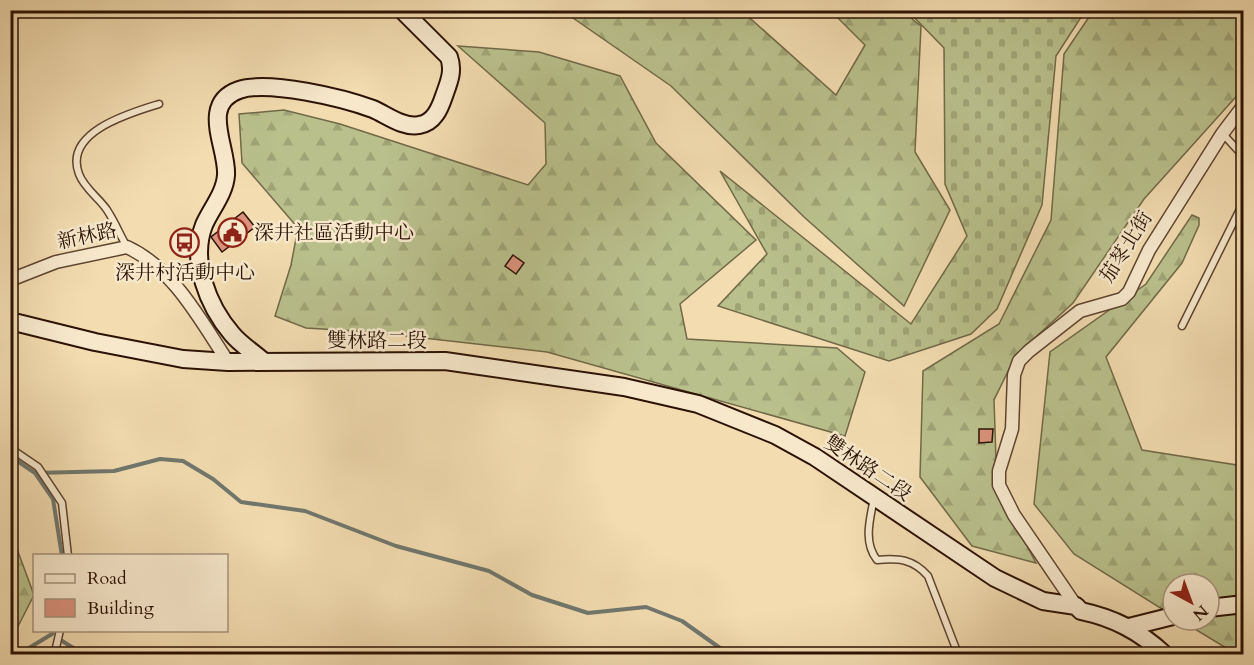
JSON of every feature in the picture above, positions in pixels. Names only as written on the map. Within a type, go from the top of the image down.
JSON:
[{"type":"street","points":[[263,361],[232,335],[212,301],[200,272],[199,243],[226,175],[217,116],[228,96],[239,90],[266,89],[343,100],[375,110],[405,125],[424,124],[439,110],[452,66],[449,57],[402,10]]},
{"type":"street","name":"茄苳北街","points":[[1076,606],[1014,515],[999,485],[999,471],[1012,429],[1014,375],[1019,361],[1029,351],[1080,311],[1122,299],[1129,292],[1149,250],[1222,134],[1244,105]]},
{"type":"street","name":"新林路","points":[[10,280],[56,262],[127,247],[159,269],[191,305],[228,362]]},
{"type":"street","points":[[10,321],[95,342],[183,359],[228,362],[263,361]]},
{"type":"street","name":"雙林路二段","points":[[263,361],[445,361],[624,387],[698,404],[775,435],[816,458],[995,578],[1043,601],[1076,606]]},
{"type":"street","points":[[1221,607],[1244,604]]},
{"type":"street","points":[[1076,606],[1080,611],[1129,627],[1145,637],[1164,654]]},
{"type":"street","points":[[1129,627],[1161,619]]},
{"type":"lane","points":[[127,247],[107,210],[79,174],[76,155],[79,146],[122,115],[159,104]]},
{"type":"lane","points":[[1222,134],[1244,157]]},
{"type":"lane","points":[[1182,326],[1244,201]]},
{"type":"lane","points":[[10,448],[38,467],[62,503],[68,554]]},
{"type":"lane","points":[[874,497],[868,534],[874,557],[877,560],[906,559],[924,571],[958,654]]},
{"type":"lane","points":[[58,654],[55,652],[60,632]]},
{"type":"green space","points":[[563,11],[742,11],[836,95],[865,45],[831,11],[902,11],[921,26],[915,152],[950,210],[904,306],[804,217],[671,86]]},
{"type":"green space","points":[[908,11],[1085,11],[1056,56],[1042,205],[997,309],[971,334],[889,361],[718,306],[767,254],[720,171],[911,324],[967,236],[945,184],[944,48]]},
{"type":"green space","points":[[1093,11],[1243,11],[1243,89],[1144,199],[1073,303],[1016,355],[994,400],[997,489],[1036,563],[972,546],[920,477],[923,371],[999,324],[1051,220],[1064,54]]},
{"type":"green space","points":[[458,46],[539,52],[620,76],[656,143],[756,240],[680,304],[687,339],[837,348],[865,372],[845,436],[547,352],[370,332],[306,328],[275,316],[291,265],[298,228],[242,163],[239,114],[284,110],[340,124],[528,185],[546,164],[545,123]]},
{"type":"green space","points":[[1192,215],[1199,218],[1199,225],[1182,263],[1106,357],[1142,450],[1243,466],[1243,654],[1236,654],[1200,632],[1221,632],[1221,572],[1161,572],[1161,608],[1074,554],[1034,504],[1050,352],[1146,284]]},
{"type":"green space","points":[[10,530],[33,597],[10,640]]},
{"type":"building","name":"深井社區活動中心","points":[[243,212],[255,227],[222,252],[211,237]]},
{"type":"building","points":[[513,255],[524,263],[516,274],[505,266]]},
{"type":"building","points":[[979,429],[993,429],[992,442],[979,443]]},
{"type":"waterway","points":[[10,456],[35,473],[114,471],[160,459],[183,461],[213,479],[241,502],[305,511],[396,546],[489,571],[532,595],[588,613],[646,607],[682,621],[720,648],[737,654]]},
{"type":"waterway","points":[[35,473],[53,499],[62,554]]},
{"type":"waterway","points":[[19,654],[52,632]]},
{"type":"waterway","points":[[59,639],[83,654]]},
{"type":"place","name":"深井社區活動中心","points":[[233,232]]},
{"type":"place","name":"深井村活動中心","points":[[185,242]]}]
